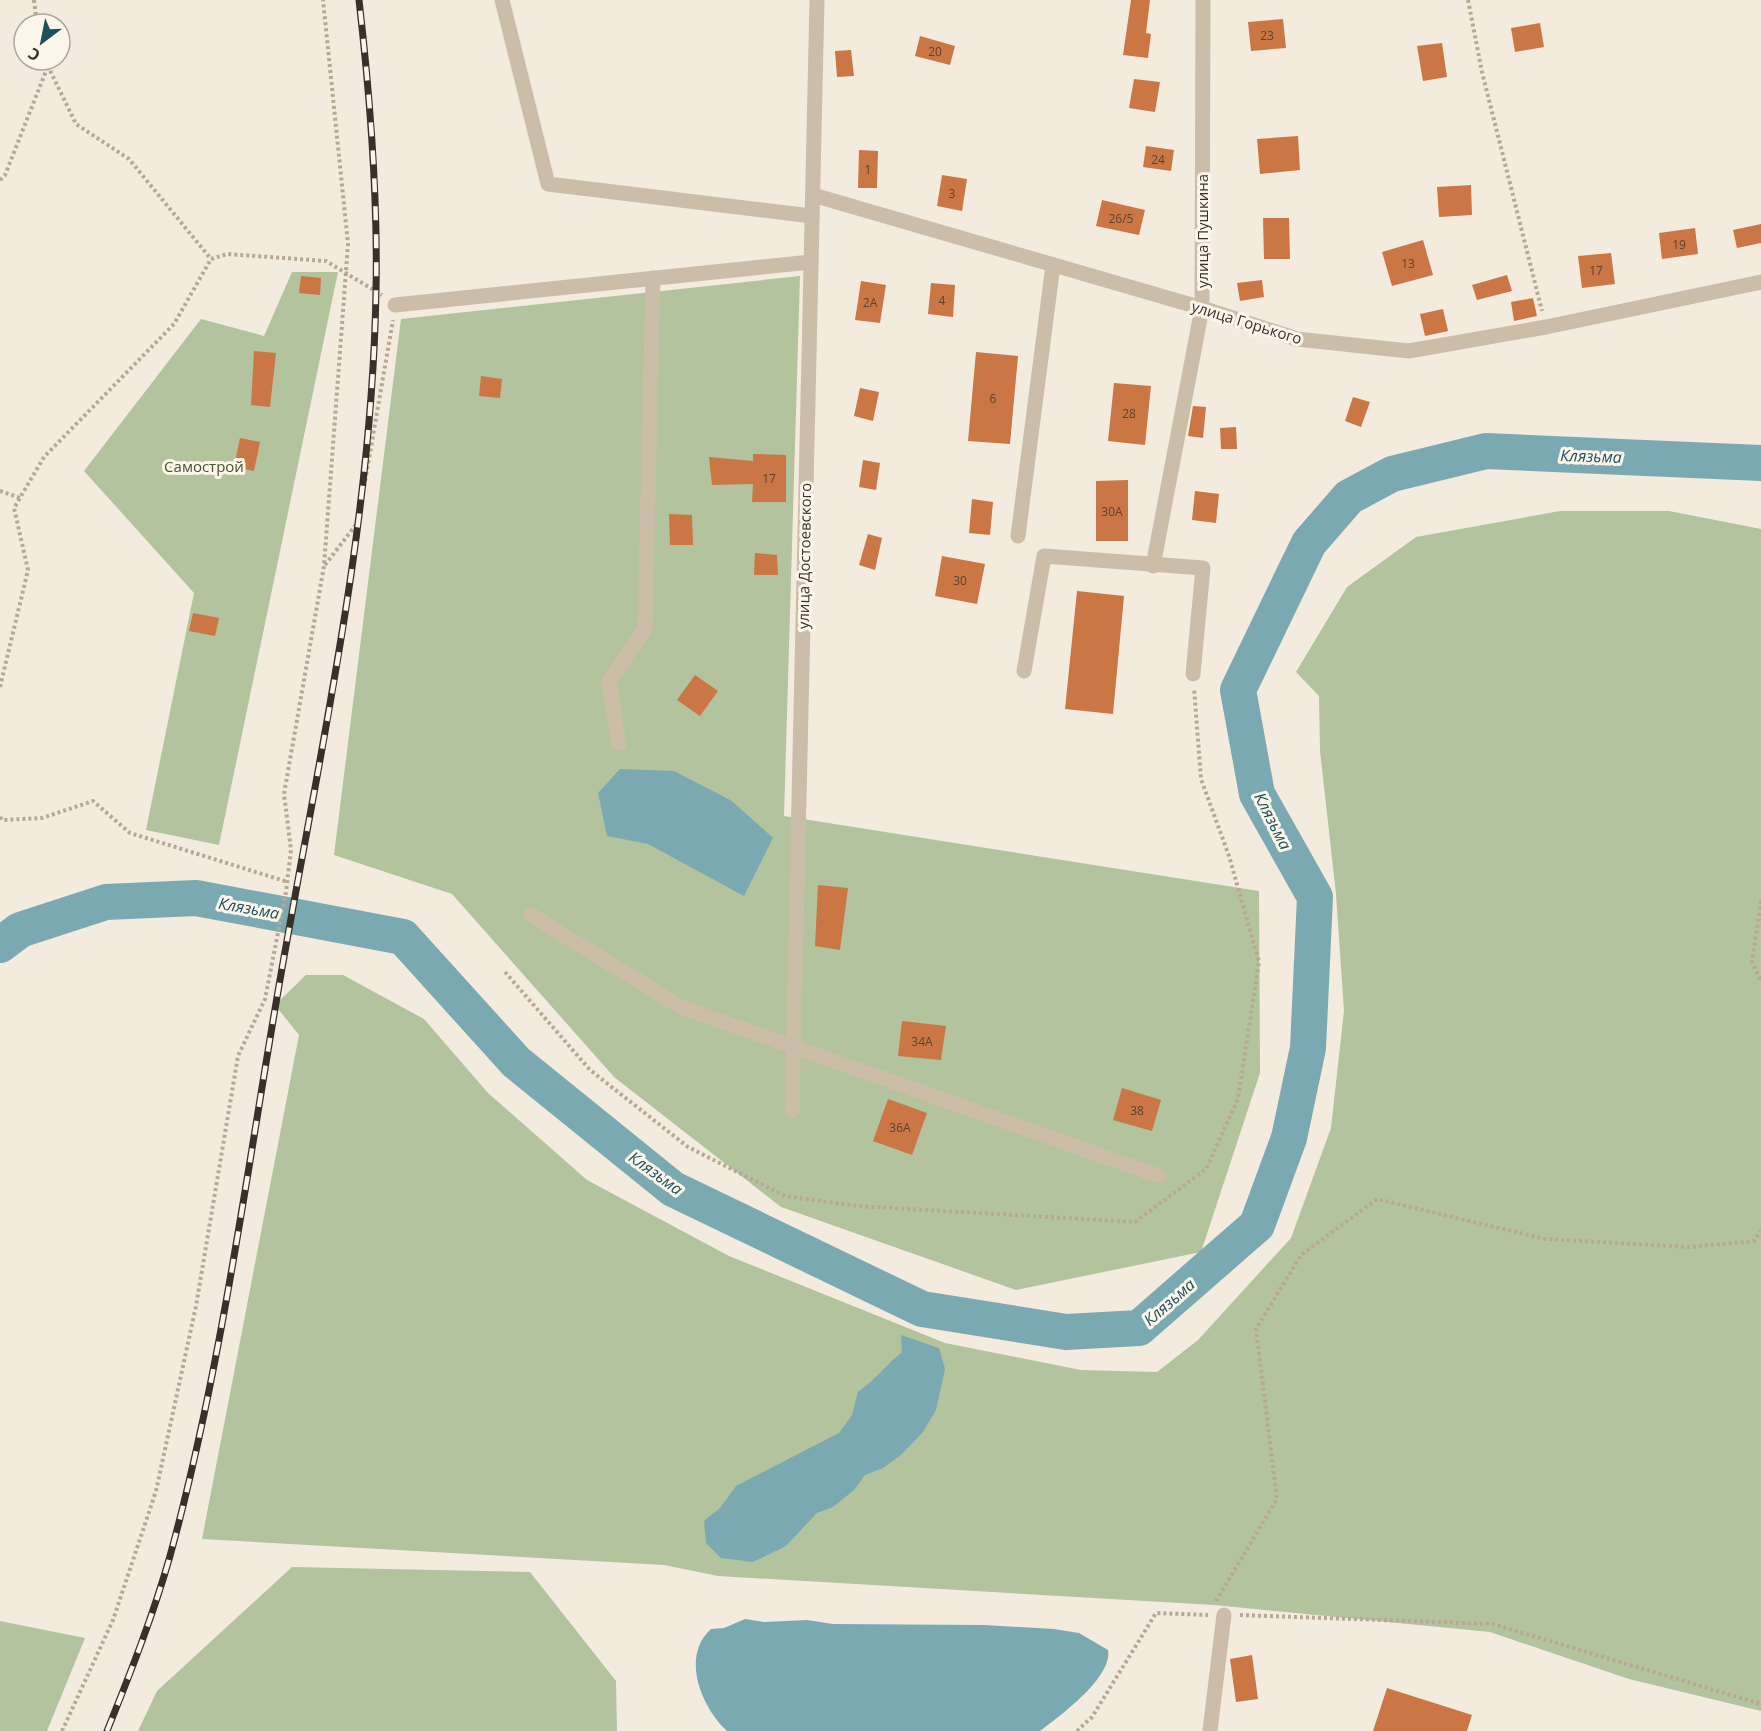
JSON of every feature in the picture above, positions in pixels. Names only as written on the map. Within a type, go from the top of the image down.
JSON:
[{"type":"street","points":[[502,0],[548,184],[812,216]]},
{"type":"street","name":"улица Достоевского","points":[[792,1111],[817,0]]},
{"type":"street","name":"улица Пушкина","points":[[1153,566],[1202,308],[1203,0]]},
{"type":"street","name":"улица Горького","points":[[813,195],[1202,308],[1297,339],[1409,351],[1546,327],[1761,282]]},
{"type":"street","points":[[395,305],[811,262]]},
{"type":"street","points":[[1018,536],[1053,266]]},
{"type":"street","points":[[619,744],[609,681],[645,629],[653,278]]},
{"type":"street","points":[[1024,671],[1044,556],[1203,568],[1193,674]]},
{"type":"street","points":[[531,915],[681,1007],[1159,1176]]},
{"type":"street","points":[[1210,1731],[1224,1615]]},
{"type":"path","points":[[62,1731],[113,1620],[156,1491],[196,1306],[238,1056],[265,999],[278,944],[288,882],[291,850],[284,794],[324,566],[348,244],[323,0]]},
{"type":"path","points":[[1468,0],[1482,72],[1546,327]]},
{"type":"path","points":[[0,180],[5,175],[46,72]]},
{"type":"path","points":[[51,72],[76,124],[129,159],[210,259]]},
{"type":"path","points":[[0,687],[28,570],[14,508],[44,457],[174,324],[210,259],[227,254],[327,261],[346,271],[395,305],[358,522],[324,566]]},
{"type":"path","points":[[0,491],[20,498]]},
{"type":"path","points":[[505,972],[590,1070],[688,1148],[784,1196],[857,1206],[1135,1221],[1206,1169],[1238,1099],[1259,962],[1229,856],[1201,779],[1193,674]]},
{"type":"path","points":[[0,817],[2,820],[42,818],[93,801],[130,833],[288,882]]},
{"type":"path","points":[[1761,901],[1752,962],[1761,982]]},
{"type":"path","points":[[1208,1615],[1277,1499],[1256,1329],[1301,1255],[1377,1199],[1545,1239],[1689,1247],[1754,1240],[1761,1231]]},
{"type":"path","points":[[1077,1731],[1092,1718],[1156,1613],[1493,1624],[1761,1704]]},
{"type":"green space","name":"Самострой","points":[[292,272],[338,272],[219,845],[146,830],[194,593],[84,471],[201,319],[264,336]]},
{"type":"green space","points":[[800,276],[784,816],[1259,891],[1260,1073],[1201,1252],[1016,1290],[781,1207],[614,1077],[452,894],[334,855],[401,319]]},
{"type":"green space","points":[[1560,511],[1669,511],[1761,529],[1761,1711],[1629,1679],[1490,1632],[1214,1605],[718,1576],[664,1565],[202,1539],[299,1035],[275,1005],[306,975],[343,975],[424,1019],[488,1093],[587,1180],[729,1256],[945,1343],[1081,1370],[1157,1372],[1198,1340],[1291,1238],[1331,1128],[1344,1011],[1336,894],[1320,751],[1319,696],[1296,672],[1347,587],[1416,537]]},
{"type":"green space","points":[[292,1567],[530,1572],[616,1681],[617,1731],[138,1731],[157,1691]]},
{"type":"green space","points":[[0,1621],[85,1638],[47,1731],[0,1731]]},
{"type":"water","points":[[620,769],[674,771],[732,801],[773,838],[744,896],[648,844],[607,836],[598,793]]},
{"type":"water","points":[[901,1335],[939,1348],[945,1369],[936,1410],[923,1432],[901,1455],[883,1468],[865,1475],[854,1490],[833,1507],[817,1513],[786,1546],[753,1562],[721,1558],[706,1543],[704,1521],[720,1508],[736,1486],[839,1433],[852,1415],[858,1392],[902,1352]]},
{"type":"water","points":[[745,1619],[764,1622],[807,1620],[833,1624],[984,1625],[1054,1629],[1079,1633],[1108,1650],[1107,1661],[1094,1684],[1060,1716],[1040,1731],[727,1731],[703,1696],[696,1668],[697,1654],[702,1640],[711,1629],[724,1628]]},
{"type":"building","points":[[1131,0],[1150,0],[1146,33],[1151,34],[1148,58],[1123,55]]},
{"type":"building","points":[[1283,19],[1286,48],[1251,51],[1248,22]]},
{"type":"building","points":[[1540,23],[1544,47],[1515,52],[1511,28]]},
{"type":"building","points":[[920,36],[955,46],[950,65],[915,56]]},
{"type":"building","points":[[1442,43],[1447,77],[1423,81],[1417,46]]},
{"type":"building","points":[[851,50],[854,76],[837,77],[835,51]]},
{"type":"building","points":[[1134,79],[1160,82],[1155,112],[1129,108]]},
{"type":"building","points":[[1298,136],[1300,170],[1260,174],[1257,139]]},
{"type":"building","points":[[1146,146],[1174,150],[1171,171],[1143,167]]},
{"type":"building","points":[[859,150],[878,151],[877,188],[858,188]]},
{"type":"building","points":[[942,175],[967,179],[962,211],[937,206]]},
{"type":"building","points":[[1471,185],[1472,215],[1439,217],[1437,187]]},
{"type":"building","points":[[1102,200],[1145,210],[1139,235],[1096,226]]},
{"type":"building","points":[[1263,218],[1289,218],[1290,259],[1264,259]]},
{"type":"building","points":[[1761,224],[1761,243],[1737,248],[1733,230]]},
{"type":"building","points":[[1695,228],[1698,254],[1662,259],[1659,233]]},
{"type":"building","points":[[1423,240],[1433,275],[1392,286],[1382,252]]},
{"type":"building","points":[[1611,253],[1615,284],[1582,288],[1578,256]]},
{"type":"building","points":[[1507,275],[1512,291],[1477,300],[1472,285]]},
{"type":"building","points":[[301,276],[321,278],[320,295],[299,293]]},
{"type":"building","points":[[1262,280],[1264,297],[1240,301],[1237,283]]},
{"type":"building","points":[[861,281],[886,285],[880,323],[855,320]]},
{"type":"building","points":[[931,283],[955,285],[953,317],[928,314]]},
{"type":"building","points":[[1533,298],[1537,316],[1514,321],[1511,302]]},
{"type":"building","points":[[1443,309],[1448,331],[1425,336],[1420,314]]},
{"type":"building","points":[[254,351],[276,353],[270,407],[251,405]]},
{"type":"building","points":[[976,352],[1018,356],[1010,444],[968,441]]},
{"type":"building","points":[[481,376],[502,379],[500,398],[479,396]]},
{"type":"building","points":[[1114,383],[1151,386],[1145,445],[1108,441]]},
{"type":"building","points":[[860,388],[879,392],[873,421],[854,416]]},
{"type":"building","points":[[1353,397],[1370,402],[1361,427],[1345,421]]},
{"type":"building","points":[[1193,406],[1206,407],[1203,438],[1188,436]]},
{"type":"building","points":[[1236,427],[1237,449],[1221,449],[1220,428]]},
{"type":"building","points":[[240,438],[260,442],[254,471],[234,467]]},
{"type":"building","points":[[753,454],[786,455],[786,502],[752,502],[753,484],[712,485],[709,457],[753,461]]},
{"type":"building","points":[[863,460],[880,463],[876,490],[859,487]]},
{"type":"building","points":[[1128,480],[1128,541],[1096,541],[1096,481]]},
{"type":"building","points":[[1195,491],[1219,494],[1216,523],[1192,520]]},
{"type":"building","points":[[972,499],[993,502],[990,535],[969,533]]},
{"type":"building","points":[[669,514],[692,515],[693,545],[670,545]]},
{"type":"building","points":[[868,534],[882,538],[875,570],[859,565]]},
{"type":"building","points":[[755,553],[777,555],[778,575],[754,575]]},
{"type":"building","points":[[942,556],[985,564],[977,604],[935,596]]},
{"type":"building","points":[[1077,591],[1124,596],[1113,714],[1065,709]]},
{"type":"building","points":[[193,613],[219,618],[215,636],[189,631]]},
{"type":"building","points":[[695,675],[718,691],[700,716],[677,700]]},
{"type":"building","points":[[818,885],[848,888],[840,950],[815,946]]},
{"type":"building","points":[[902,1021],[946,1026],[941,1060],[898,1056]]},
{"type":"building","points":[[1122,1088],[1161,1100],[1152,1131],[1113,1120]]},
{"type":"building","points":[[888,1099],[927,1113],[912,1155],[873,1141]]},
{"type":"building","points":[[1252,1655],[1258,1699],[1236,1702],[1230,1659]]},
{"type":"building","points":[[1387,1688],[1472,1715],[1467,1731],[1373,1731]]},
{"type":"waterway","name":"Клязьма","points":[[0,945],[20,930],[106,902],[196,898],[403,937],[516,1062],[673,1189],[922,1309],[1066,1332],[1139,1328],[1257,1225],[1289,1138],[1308,1048],[1315,897],[1257,794],[1238,690],[1309,543],[1349,497],[1392,474],[1486,451],[1761,463]]},
{"type":"railway","points":[[107,1731],[141,1645],[170,1556],[203,1421],[217,1353],[353,562],[372,382],[376,291],[376,218],[372,145],[359,0]]}]
